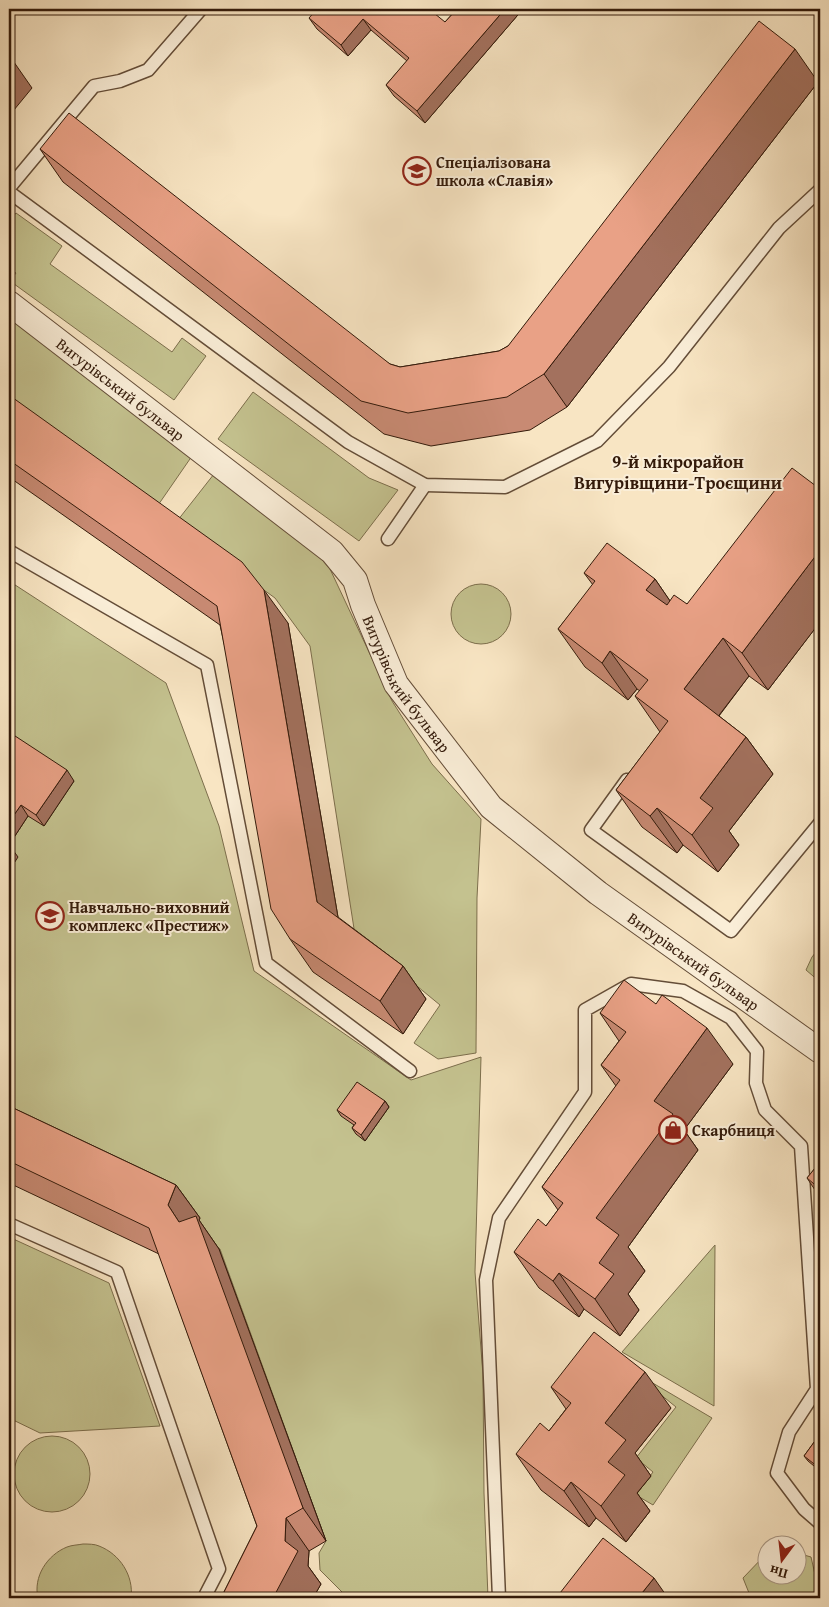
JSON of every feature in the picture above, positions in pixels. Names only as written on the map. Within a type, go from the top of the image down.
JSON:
[{"type":"street","name":"Вигурівський бульвар","points":[[9,303],[332,552],[354,580],[396,684],[491,807],[598,894],[820,1051]]},
{"type":"lane","points":[[201,9],[148,70],[120,81],[94,86],[9,190],[348,442],[425,485],[505,487],[598,441],[669,367],[779,228],[820,190]]},
{"type":"lane","points":[[388,539],[425,485]]},
{"type":"lane","points":[[9,551],[207,665],[266,963],[410,1071]]},
{"type":"lane","points":[[636,769],[591,830],[731,931],[820,823]]},
{"type":"lane","points":[[499,1598],[486,1280],[499,1218],[585,1092],[585,1010],[631,984],[683,991],[731,1018],[757,1051],[756,1083],[765,1110],[801,1146],[817,1389],[789,1432],[777,1473],[804,1509],[820,1522]]},
{"type":"lane","points":[[9,1224],[117,1272],[218,1569],[204,1598]]},
{"type":"shaded area","points":[[16,213],[62,246],[50,264],[172,352],[182,338],[206,356],[174,400],[10,281],[16,273],[9,268],[9,222]]},
{"type":"shaded area","points":[[9,317],[192,456],[154,511],[9,408]]},
{"type":"shaded area","points":[[253,392],[369,478],[398,490],[359,541],[218,439]]},
{"type":"shaded area","points":[[214,474],[312,548],[330,569],[392,701],[432,764],[481,819],[477,898],[476,1053],[438,1059],[414,1043],[440,1005],[355,935],[310,646],[275,598],[174,525]]},
{"type":"shaded area","points":[[9,581],[166,683],[219,826],[254,971],[411,1080],[481,1057],[475,1272],[483,1375],[484,1493],[488,1598],[348,1598],[320,1570],[319,1553],[326,1541],[220,1249],[9,1148]]},
{"type":"shaded area","points":[[481,584],[498,589],[506,597],[511,614],[506,631],[498,639],[481,644],[464,639],[456,631],[451,614],[456,597],[464,589]]},
{"type":"shaded area","points":[[820,947],[820,982],[806,970],[812,957]]},
{"type":"shaded area","points":[[9,1237],[109,1283],[160,1426],[40,1433],[9,1418]]},
{"type":"shaded area","points":[[715,1245],[714,1406],[622,1352]]},
{"type":"shaded area","points":[[629,1369],[712,1418],[653,1505],[636,1495],[653,1472],[636,1458],[676,1407]]},
{"type":"shaded area","points":[[52,1436],[67,1439],[79,1447],[87,1459],[90,1474],[87,1489],[79,1501],[67,1509],[52,1512],[37,1509],[25,1501],[17,1489],[14,1474],[17,1459],[25,1447],[37,1439]]},
{"type":"shaded area","points":[[83,1544],[99,1546],[119,1560],[128,1574],[131,1598],[38,1598],[37,1590],[40,1575],[53,1555],[67,1547]]},
{"type":"shaded area","points":[[806,1556],[811,1557],[819,1592],[817,1598],[751,1598],[743,1578],[756,1564],[756,1584],[806,1584]]},
{"type":"building","points":[[317,9],[429,9],[445,22],[457,9],[505,9],[417,111],[386,85],[409,58],[363,19],[341,45],[309,18]]},
{"type":"building","points":[[759,21],[795,49],[544,374],[507,397],[408,413],[361,401],[40,149],[69,113],[390,364],[400,367],[499,351],[508,346]]},
{"type":"building","points":[[9,395],[242,562],[264,590],[317,902],[403,966],[380,1001],[290,939],[271,909],[217,606],[9,460]]},
{"type":"building","points":[[792,468],[820,489],[820,550],[742,653],[723,638],[684,689],[746,737],[700,798],[713,808],[692,835],[657,808],[650,816],[616,790],[668,721],[635,696],[648,680],[610,651],[602,663],[558,629],[595,581],[584,573],[607,543],[655,579],[646,590],[667,605],[674,595],[687,604]]},
{"type":"building","points":[[9,732],[67,770],[36,815],[21,805],[9,822]]},
{"type":"building","points":[[624,980],[656,1004],[662,995],[707,1028],[654,1101],[673,1114],[596,1218],[619,1235],[599,1263],[614,1274],[595,1299],[559,1273],[553,1281],[514,1252],[538,1219],[546,1226],[563,1203],[542,1187],[620,1080],[601,1065],[626,1032],[600,1013]]},
{"type":"building","points":[[357,1082],[385,1101],[361,1135],[352,1128],[356,1123],[337,1110]]},
{"type":"building","points":[[9,1106],[176,1185],[168,1205],[179,1222],[196,1216],[303,1508],[286,1518],[285,1541],[298,1551],[273,1598],[221,1598],[257,1526],[149,1228],[9,1161]]},
{"type":"building","points":[[820,1162],[820,1189],[807,1178]]},
{"type":"building","points":[[594,1332],[645,1372],[605,1423],[626,1440],[608,1462],[625,1475],[601,1506],[571,1482],[564,1491],[516,1454],[540,1423],[549,1431],[571,1403],[551,1387]]},
{"type":"building","points":[[820,1434],[820,1464],[818,1467],[804,1456]]},
{"type":"building","points":[[603,1538],[654,1578],[638,1598],[566,1598],[560,1593]]},
{"type":"place","name":"Спеціалізована школа «Славія»","points":[[417,171]]},
{"type":"place","name":"Навчально-виховний комплекс «Престиж»","points":[[50,916]]},
{"type":"place","name":"Скарбниця","points":[[673,1130]]},
{"type":"district","name":"9-й мікрорайон Вигурівщини-Троєщини","points":[[678,472]]}]
